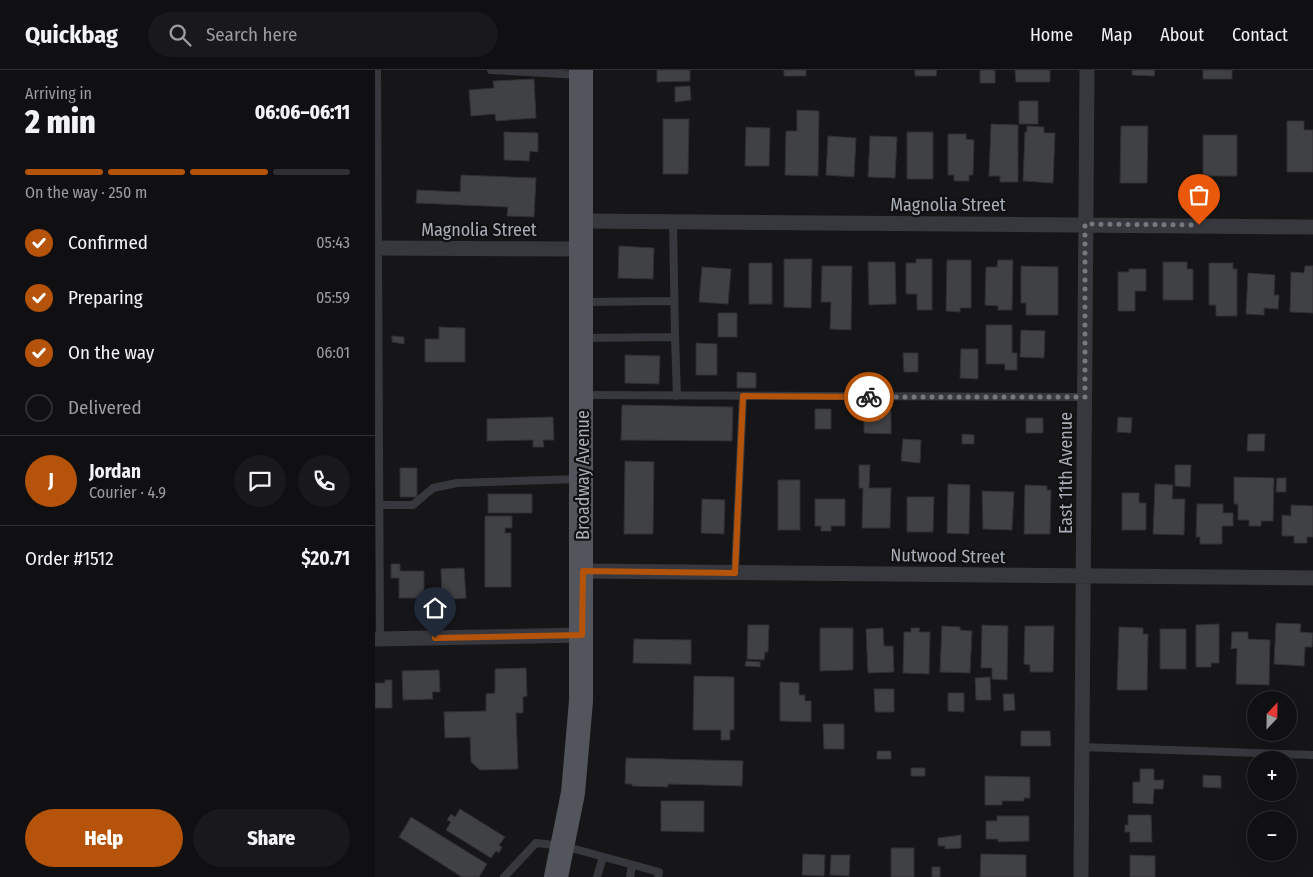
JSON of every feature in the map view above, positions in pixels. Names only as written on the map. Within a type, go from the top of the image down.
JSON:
[{"type":"main road","name":"Broadway Avenue","points":[[556,877],[564,846],[577,762],[582,635],[583,302],[581,72]]},
{"type":"street","name":"East 11th Avenue","points":[[1081,877],[1087,70]]},
{"type":"street","name":"Magnolia Street","points":[[582,221],[1313,226]]},
{"type":"street","name":"Magnolia Street","points":[[377,248],[582,249]]},
{"type":"street","name":"Nutwood Street","points":[[583,571],[1313,578]]},
{"type":"street","points":[[377,639],[582,635]]},
{"type":"lane","points":[[377,70],[380,505],[377,639]]},
{"type":"lane","points":[[491,70],[581,72]]},
{"type":"lane","points":[[673,222],[677,396]]},
{"type":"lane","points":[[583,302],[674,301]]},
{"type":"lane","points":[[582,338],[675,337]]},
{"type":"lane","points":[[583,395],[1085,397]]},
{"type":"lane","points":[[735,573],[743,396]]},
{"type":"lane","points":[[380,505],[413,505],[433,488],[457,483],[583,479]]},
{"type":"lane","points":[[1082,747],[1313,755]]},
{"type":"lane","points":[[504,877],[536,843],[564,846],[659,872],[658,877]]},
{"type":"lane","points":[[597,877],[603,857]]},
{"type":"lane","points":[[630,877],[632,865]]},
{"type":"building","points":[[657,70],[690,70],[690,81],[657,82]]},
{"type":"building","points":[[784,70],[806,70],[806,76],[784,76]]},
{"type":"building","points":[[915,70],[937,70],[936,76],[915,76]]},
{"type":"building","points":[[980,70],[995,70],[995,83],[980,83]]},
{"type":"building","points":[[1015,70],[1050,70],[1050,82],[1016,82]]},
{"type":"building","points":[[1132,70],[1155,70],[1154,76],[1132,75]]},
{"type":"building","points":[[1203,70],[1232,70],[1232,79],[1203,79]]},
{"type":"building","points":[[534,79],[536,118],[496,121],[495,114],[471,116],[469,90],[494,88],[493,81]]},
{"type":"building","points":[[690,86],[691,100],[675,102],[675,87]]},
{"type":"building","points":[[1019,101],[1038,101],[1038,124],[1019,124]]},
{"type":"building","points":[[797,110],[819,111],[818,176],[785,175],[786,131],[797,131]]},
{"type":"building","points":[[663,119],[689,119],[688,174],[663,174]]},
{"type":"building","points":[[1287,121],[1304,121],[1304,130],[1313,130],[1313,172],[1287,172]]},
{"type":"building","points":[[991,124],[1018,125],[1018,182],[1000,182],[1000,176],[989,176]]},
{"type":"building","points":[[1027,126],[1044,127],[1044,133],[1055,133],[1053,183],[1023,181],[1025,132],[1027,132]]},
{"type":"building","points":[[1121,126],[1148,126],[1147,183],[1120,183]]},
{"type":"building","points":[[746,127],[770,128],[769,166],[745,166]]},
{"type":"building","points":[[504,132],[538,133],[538,152],[530,151],[529,161],[504,160]]},
{"type":"building","points":[[907,132],[933,132],[933,179],[907,179]]},
{"type":"building","points":[[948,134],[966,134],[966,139],[974,140],[973,175],[969,175],[969,181],[954,181],[954,175],[948,175]]},
{"type":"building","points":[[1203,135],[1237,135],[1237,176],[1203,176]]},
{"type":"building","points":[[828,136],[856,138],[854,177],[826,175]]},
{"type":"building","points":[[870,136],[897,137],[895,178],[868,177]]},
{"type":"building","points":[[461,175],[536,178],[534,217],[507,216],[508,207],[416,203],[417,190],[460,192]]},
{"type":"building","points":[[619,246],[654,248],[653,279],[618,278]]},
{"type":"building","points":[[784,259],[812,259],[811,308],[784,307]]},
{"type":"building","points":[[916,259],[932,259],[932,310],[917,310],[917,294],[906,294],[906,263],[916,263]]},
{"type":"building","points":[[947,260],[971,260],[971,308],[960,308],[960,312],[946,311]]},
{"type":"building","points":[[998,260],[1013,260],[1012,310],[998,310],[998,306],[985,305],[986,267],[997,267]]},
{"type":"building","points":[[868,262],[895,262],[896,304],[869,305]]},
{"type":"building","points":[[1163,262],[1187,262],[1187,269],[1193,269],[1193,300],[1163,300]]},
{"type":"building","points":[[749,263],[772,263],[772,304],[749,304]]},
{"type":"building","points":[[1209,263],[1233,263],[1233,269],[1237,269],[1237,316],[1216,316],[1216,305],[1209,305]]},
{"type":"building","points":[[822,266],[852,266],[851,330],[830,329],[831,302],[821,302]]},
{"type":"building","points":[[1021,266],[1058,267],[1058,315],[1026,315],[1026,303],[1021,303]]},
{"type":"building","points":[[1305,266],[1313,266],[1313,313],[1290,312],[1291,272],[1304,273]]},
{"type":"building","points":[[702,267],[731,269],[728,304],[699,302]]},
{"type":"building","points":[[1129,269],[1146,269],[1146,291],[1135,291],[1135,311],[1118,311],[1118,272],[1129,272]]},
{"type":"building","points":[[1248,273],[1275,275],[1274,295],[1279,295],[1278,309],[1264,308],[1264,315],[1246,314]]},
{"type":"building","points":[[718,313],[737,313],[737,337],[718,337]]},
{"type":"building","points":[[986,325],[1012,325],[1012,353],[1017,353],[1017,370],[1005,370],[1005,364],[986,364]]},
{"type":"building","points":[[439,327],[465,328],[465,362],[425,362],[425,339],[439,339]]},
{"type":"building","points":[[1021,330],[1045,331],[1044,358],[1020,357]]},
{"type":"building","points":[[392,336],[404,337],[404,344],[392,342]]},
{"type":"building","points":[[696,343],[717,344],[717,375],[696,375]]},
{"type":"building","points":[[961,349],[978,349],[978,379],[960,378]]},
{"type":"building","points":[[903,353],[918,353],[918,372],[904,372]]},
{"type":"building","points":[[625,355],[660,356],[659,384],[625,383]]},
{"type":"building","points":[[737,372],[756,373],[756,388],[737,388]]},
{"type":"building","points":[[622,405],[733,407],[732,441],[621,440]]},
{"type":"building","points":[[815,409],[831,409],[831,429],[815,429]]},
{"type":"building","points":[[864,411],[891,411],[891,434],[864,433]]},
{"type":"building","points":[[553,417],[554,440],[543,440],[544,447],[533,447],[533,440],[487,441],[487,419]]},
{"type":"building","points":[[1118,417],[1132,418],[1131,433],[1117,432]]},
{"type":"building","points":[[1026,418],[1043,418],[1043,433],[1026,433]]},
{"type":"building","points":[[962,434],[974,435],[974,444],[962,444]]},
{"type":"building","points":[[1248,434],[1265,434],[1264,451],[1247,451]]},
{"type":"building","points":[[903,439],[921,440],[920,463],[901,461]]},
{"type":"building","points":[[625,461],[654,462],[653,534],[624,534]]},
{"type":"building","points":[[859,465],[870,465],[869,488],[891,488],[890,528],[862,528],[863,488],[859,488]]},
{"type":"building","points":[[1175,465],[1191,465],[1190,487],[1175,486]]},
{"type":"building","points":[[400,468],[417,468],[417,497],[400,497]]},
{"type":"building","points":[[1234,477],[1274,478],[1273,521],[1261,521],[1261,526],[1249,526],[1249,520],[1238,520],[1238,504],[1234,504]]},
{"type":"building","points":[[1277,478],[1286,478],[1286,492],[1276,492]]},
{"type":"building","points":[[778,480],[800,480],[800,530],[778,530]]},
{"type":"building","points":[[948,484],[970,485],[969,534],[947,533]]},
{"type":"building","points":[[1155,484],[1173,485],[1172,499],[1185,499],[1184,535],[1153,534]]},
{"type":"building","points":[[1025,485],[1047,486],[1047,490],[1051,490],[1050,534],[1024,534]]},
{"type":"building","points":[[982,491],[1014,492],[1012,530],[983,529]]},
{"type":"building","points":[[1122,493],[1139,493],[1139,503],[1146,503],[1146,530],[1122,530]]},
{"type":"building","points":[[488,494],[532,494],[532,513],[488,513]]},
{"type":"building","points":[[907,497],[934,497],[933,532],[907,532]]},
{"type":"building","points":[[702,499],[725,500],[724,534],[701,533]]},
{"type":"building","points":[[815,499],[845,499],[845,526],[831,526],[831,531],[821,531],[821,526],[815,526]]},
{"type":"building","points":[[1197,504],[1223,504],[1223,513],[1233,513],[1233,526],[1222,526],[1222,544],[1200,544],[1200,537],[1196,537]]},
{"type":"building","points":[[1291,505],[1313,506],[1313,537],[1307,537],[1307,543],[1294,543],[1294,536],[1282,536],[1282,515],[1291,516]]},
{"type":"building","points":[[485,516],[512,516],[512,528],[505,528],[505,533],[511,533],[511,587],[485,587]]},
{"type":"building","points":[[391,564],[400,564],[400,571],[424,571],[424,598],[399,598],[399,578],[391,578]]},
{"type":"building","points":[[464,568],[466,598],[442,600],[441,569]]},
{"type":"building","points":[[1276,623],[1301,624],[1300,632],[1313,633],[1312,647],[1305,647],[1304,666],[1274,664]]},
{"type":"building","points":[[1219,624],[1219,663],[1211,663],[1211,667],[1196,667],[1196,625]]},
{"type":"building","points":[[748,625],[769,625],[768,652],[765,652],[764,660],[747,659]]},
{"type":"building","points":[[982,625],[1008,626],[1007,680],[992,679],[992,668],[981,668]]},
{"type":"building","points":[[942,626],[960,627],[960,630],[972,631],[970,673],[940,672]]},
{"type":"building","points":[[1025,626],[1054,626],[1053,672],[1030,672],[1030,665],[1024,664]]},
{"type":"building","points":[[1119,627],[1143,628],[1143,634],[1148,634],[1147,690],[1117,690]]},
{"type":"building","points":[[820,628],[853,628],[853,670],[820,671]]},
{"type":"building","points":[[883,628],[884,646],[893,646],[894,672],[868,673],[866,629]]},
{"type":"building","points":[[911,628],[920,628],[919,632],[930,632],[929,674],[903,673],[904,632],[911,632]]},
{"type":"building","points":[[1160,629],[1186,629],[1186,669],[1160,669]]},
{"type":"building","points":[[1232,632],[1248,632],[1248,639],[1270,640],[1269,685],[1236,684],[1237,648],[1231,649]]},
{"type":"building","points":[[634,639],[691,640],[691,664],[633,663]]},
{"type":"building","points":[[746,661],[760,662],[760,667],[745,666]]},
{"type":"building","points":[[526,668],[527,696],[523,697],[523,713],[516,713],[518,769],[480,770],[471,762],[470,737],[445,738],[444,712],[486,711],[486,694],[495,693],[495,669]]},
{"type":"building","points":[[439,670],[440,692],[432,692],[433,699],[403,700],[402,671]]},
{"type":"building","points":[[694,676],[734,677],[734,730],[730,730],[730,740],[721,740],[721,730],[693,730]]},
{"type":"building","points":[[990,677],[991,700],[976,700],[975,678]]},
{"type":"building","points":[[385,680],[392,680],[392,708],[375,708],[375,683],[385,683]]},
{"type":"building","points":[[780,682],[799,683],[799,695],[805,695],[805,701],[811,701],[811,722],[780,721]]},
{"type":"building","points":[[874,689],[894,689],[894,712],[875,712]]},
{"type":"building","points":[[948,693],[964,693],[964,712],[948,711]]},
{"type":"building","points":[[1003,694],[1014,694],[1015,710],[1004,711]]},
{"type":"building","points":[[823,724],[844,724],[844,749],[824,749]]},
{"type":"building","points":[[1021,731],[1050,731],[1051,746],[1021,746]]},
{"type":"building","points":[[877,751],[891,751],[891,759],[877,759]]},
{"type":"building","points":[[626,758],[743,761],[742,786],[668,784],[668,787],[632,786],[632,784],[625,784]]},
{"type":"building","points":[[911,768],[925,768],[925,776],[911,776]]},
{"type":"building","points":[[1140,769],[1154,769],[1154,780],[1164,780],[1163,789],[1154,789],[1153,804],[1133,803],[1133,782],[1140,782]]},
{"type":"building","points":[[1203,775],[1221,776],[1221,788],[1203,787]]},
{"type":"building","points":[[985,776],[1030,777],[1030,798],[1024,798],[1024,801],[1002,801],[1002,805],[985,805]]},
{"type":"building","points":[[661,801],[704,801],[704,832],[661,831]]},
{"type":"building","points":[[460,809],[505,837],[499,845],[502,847],[499,853],[496,851],[491,858],[446,830],[451,822],[447,820],[451,814],[455,817]]},
{"type":"building","points":[[1128,815],[1151,815],[1152,842],[1130,842],[1130,832],[1125,832],[1125,825],[1128,825]]},
{"type":"building","points":[[997,816],[1029,816],[1029,841],[998,842],[998,839],[986,839],[986,821],[997,821]]},
{"type":"building","points":[[411,817],[487,864],[479,877],[462,877],[399,837]]},
{"type":"building","points":[[961,835],[961,848],[945,849],[945,846],[938,846],[938,838]]},
{"type":"building","points":[[891,848],[914,848],[914,877],[891,877]]},
{"type":"building","points":[[803,854],[825,855],[824,876],[802,875]]},
{"type":"building","points":[[981,854],[1026,855],[1026,877],[980,877]]},
{"type":"building","points":[[831,855],[850,855],[849,876],[830,875]]},
{"type":"building","points":[[1130,855],[1155,856],[1155,877],[1130,877]]},
{"type":"building","points":[[932,867],[940,867],[940,877],[932,877]]},
{"type":"way so far","points":[[869,397],[1085,397],[1085,224],[1199,225]]},
{"type":"route","points":[[435,638],[582,635],[583,571],[735,573],[743,396],[869,397]]}]
